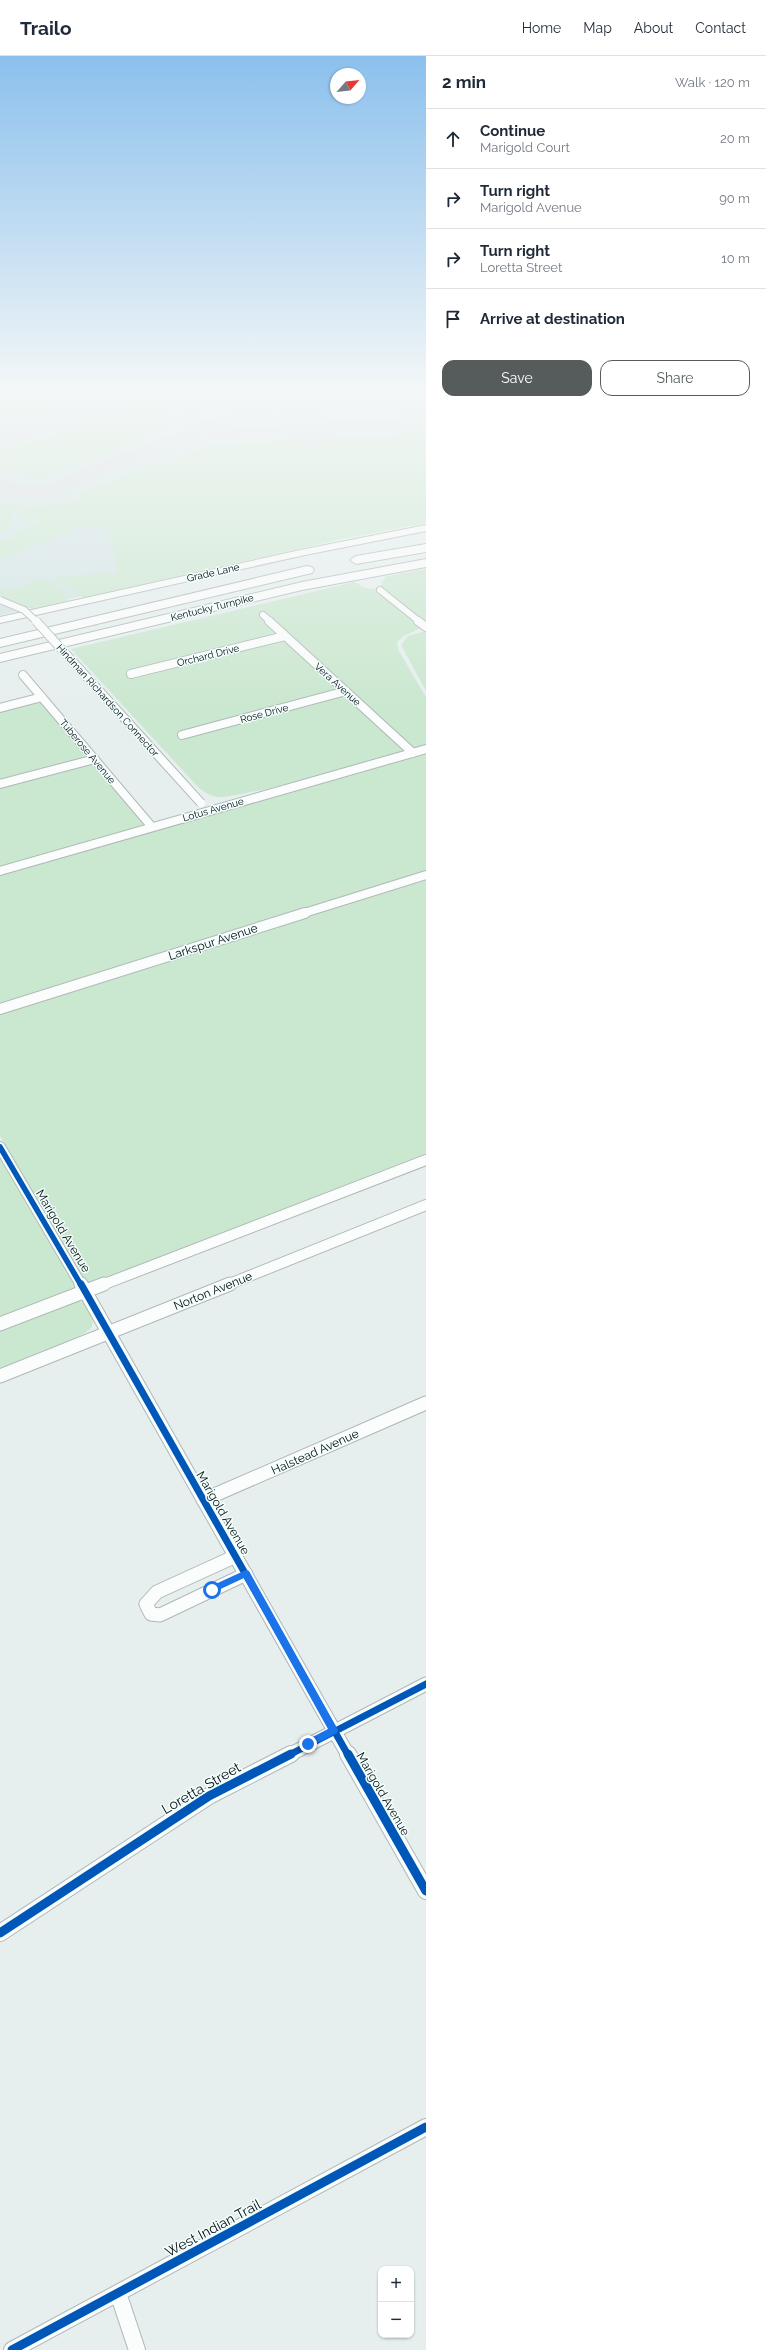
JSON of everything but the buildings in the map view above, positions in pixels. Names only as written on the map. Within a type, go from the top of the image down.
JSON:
[{"type":"highway","points":[[339,563],[426,548]]},
{"type":"highway","name":"Kentucky Turnpike","points":[[0,658],[302,586],[426,563]]},
{"type":"highway","points":[[0,643],[317,568]]},
{"type":"main road","name":"Grade Lane","points":[[0,620],[312,550],[426,528]]},
{"type":"street","points":[[380,590],[426,628]]},
{"type":"street","name":"Hindman Richardson Connector","points":[[0,600],[24,610],[34,619],[208,811]]},
{"type":"street","name":"Vera Avenue","points":[[263,615],[413,753]]},
{"type":"street","name":"Orchard Drive","points":[[131,674],[285,636]]},
{"type":"street","name":"Tuberose Avenue","points":[[23,675],[152,827]]},
{"type":"street","name":"Rose Drive","points":[[182,735],[346,691]]},
{"type":"street","points":[[0,708],[42,697]]},
{"type":"street","name":"Lotus Avenue","points":[[0,871],[426,749]]},
{"type":"street","points":[[0,784],[95,759]]},
{"type":"street","name":"Larkspur Avenue","points":[[0,1009],[426,875]]},
{"type":"street","name":"Marigold Avenue","points":[[0,1147],[85,1292],[426,1890]]},
{"type":"street","points":[[0,1324],[426,1160]]},
{"type":"street","name":"Norton Avenue","points":[[0,1376],[426,1205]]},
{"type":"street","name":"Halstead Avenue","points":[[203,1500],[426,1403]]},
{"type":"street","points":[[236,1556],[157,1592],[146,1604],[152,1614],[160,1615],[246,1574]]},
{"type":"street","name":"Loretta Street","points":[[0,1934],[209,1796],[334,1730],[426,1684]]},
{"type":"street","name":"West Indian Trail","points":[[12,2350],[426,2127]]},
{"type":"street","points":[[118,2294],[137,2350]]},
{"type":"shaded area","points":[[0,498],[426,498],[426,520],[295,547],[0,615]]},
{"type":"green space","points":[[78,498],[426,498],[426,523],[346,538],[84,598],[72,592],[80,593],[77,591],[61,584],[55,576],[60,574],[60,577],[118,573],[108,525],[82,526],[0,559],[0,542],[14,537],[12,534],[15,532],[41,522],[35,519],[21,523],[21,513],[29,507],[35,505],[44,506],[53,502],[65,506]]},
{"type":"green space","points":[[10,502],[17,506],[25,505],[13,513],[9,528],[0,531],[0,504]]},
{"type":"green space","points":[[426,569],[426,626],[381,588],[382,581],[386,578],[384,577]]},
{"type":"green space","points":[[37,578],[48,580],[68,597],[68,601],[32,609],[0,596],[0,588],[13,591],[35,581],[33,579]]},
{"type":"green space","points":[[354,582],[365,588],[375,589],[422,627],[404,636],[397,642],[399,651],[426,697],[426,747],[411,747],[284,639],[338,688],[337,696],[350,699],[404,750],[374,762],[285,785],[221,797],[204,792],[71,649]]},
{"type":"green space","points":[[426,631],[426,691],[401,645],[408,636]]},
{"type":"green space","points":[[42,701],[87,753],[88,758],[0,782],[0,709]]},
{"type":"green space","points":[[426,752],[426,871],[0,1005],[0,874]]},
{"type":"green space","points":[[93,761],[146,825],[0,867],[0,786]]},
{"type":"green space","points":[[426,877],[426,1156],[89,1287],[0,1136],[0,1012]]},
{"type":"green space","points":[[0,1158],[76,1288],[0,1320]]},
{"type":"green space","points":[[76,1300],[84,1303],[92,1317],[92,1326],[87,1331],[64,1344],[0,1369],[0,1328]]},
{"type":"cycle path","points":[[0,1147],[80,1282],[107,1333],[426,1891]]},
{"type":"cycle path","points":[[0,1933],[209,1796],[426,1684]]},
{"type":"cycle path","points":[[12,2350],[426,2127]]},
{"type":"route","points":[[212,1590],[246,1574],[334,1730],[308,1744]]}]
